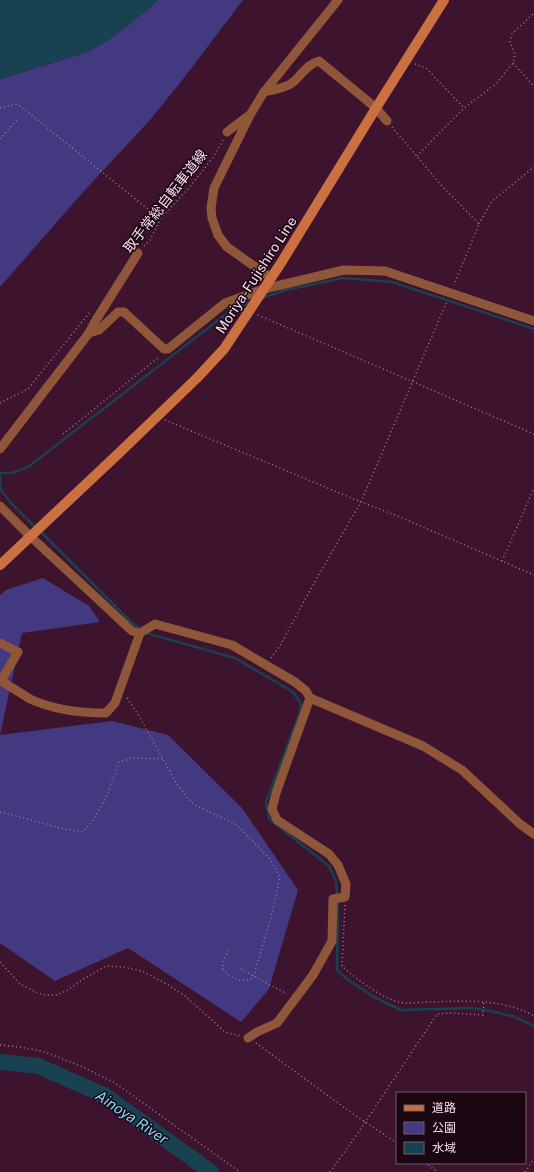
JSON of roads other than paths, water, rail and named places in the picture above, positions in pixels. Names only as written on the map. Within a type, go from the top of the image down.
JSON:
[{"type":"main road","name":"Moriya-Fujishiro Line","points":[[35,531],[197,378],[224,349],[329,186],[444,0]]},
{"type":"main road","points":[[0,565],[35,531]]},
{"type":"street","points":[[271,278],[227,247],[218,235],[212,218],[211,208],[214,188],[250,116],[264,92],[338,0]]},
{"type":"street","points":[[264,92],[291,84],[304,71],[315,62],[319,61],[376,108],[387,121]]},
{"type":"street","points":[[227,132],[250,116]]},
{"type":"street","points":[[0,449],[89,333],[138,253]]},
{"type":"street","points":[[89,333],[99,330],[118,312],[124,312],[164,349],[168,349],[225,304],[263,290],[344,270],[385,271],[534,321]]},
{"type":"street","points":[[0,506],[35,531],[132,631],[140,633]]},
{"type":"street","points":[[0,643],[18,652],[2,681],[31,699],[58,709],[84,713],[106,713],[115,703],[140,633],[155,624],[232,645],[295,682],[306,691],[310,698],[423,746],[462,770],[520,824],[534,834]]},
{"type":"street","points":[[248,1038],[277,1023],[294,998],[313,975],[332,941],[333,899],[345,897],[346,884],[338,866],[329,854],[277,820],[272,809],[276,793],[310,698]]},
{"type":"water","points":[[0,0],[158,0],[125,28],[88,52],[0,79]]},
{"type":"waterway","points":[[262,298],[286,290],[343,278],[392,282],[534,329]]},
{"type":"waterway","points":[[0,473],[12,473],[28,467],[234,308],[251,302]]},
{"type":"waterway","points":[[0,476],[1,490],[11,503],[35,527]]},
{"type":"waterway","points":[[39,530],[132,623],[142,630]]},
{"type":"waterway","points":[[146,633],[235,658],[293,692],[301,704],[299,715],[266,802],[269,819],[329,866],[336,881],[337,895]]},
{"type":"waterway","points":[[338,900],[337,970],[347,979],[374,997],[401,1010],[471,1008],[515,1017],[534,1026]]},
{"type":"waterway","name":"Ainoya River","points":[[0,1062],[38,1066],[104,1095],[211,1172]]}]
